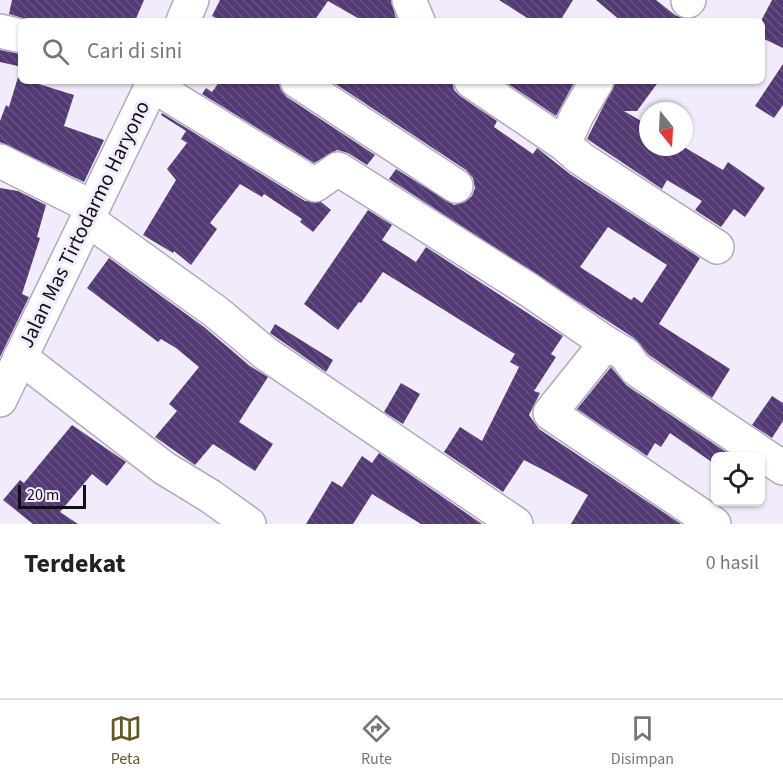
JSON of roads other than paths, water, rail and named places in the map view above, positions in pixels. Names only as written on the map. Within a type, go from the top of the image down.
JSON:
[{"type":"street","points":[[409,0],[417,18]]},
{"type":"street","points":[[0,31],[18,35]]},
{"type":"street","name":"Jalan Mas Tirtodarmo Haryono","points":[[0,400],[153,84]]},
{"type":"street","points":[[155,84],[315,185],[338,169],[625,354],[636,369],[783,468]]},
{"type":"street","points":[[302,84],[456,186]]},
{"type":"street","points":[[475,84],[564,144],[580,158],[717,247]]},
{"type":"street","points":[[564,144],[577,115],[595,84]]},
{"type":"street","points":[[0,161],[90,213],[265,353],[516,524]]},
{"type":"street","points":[[606,343],[550,413],[714,524]]},
{"type":"street","points":[[20,357],[164,468],[210,496],[249,524]]}]
